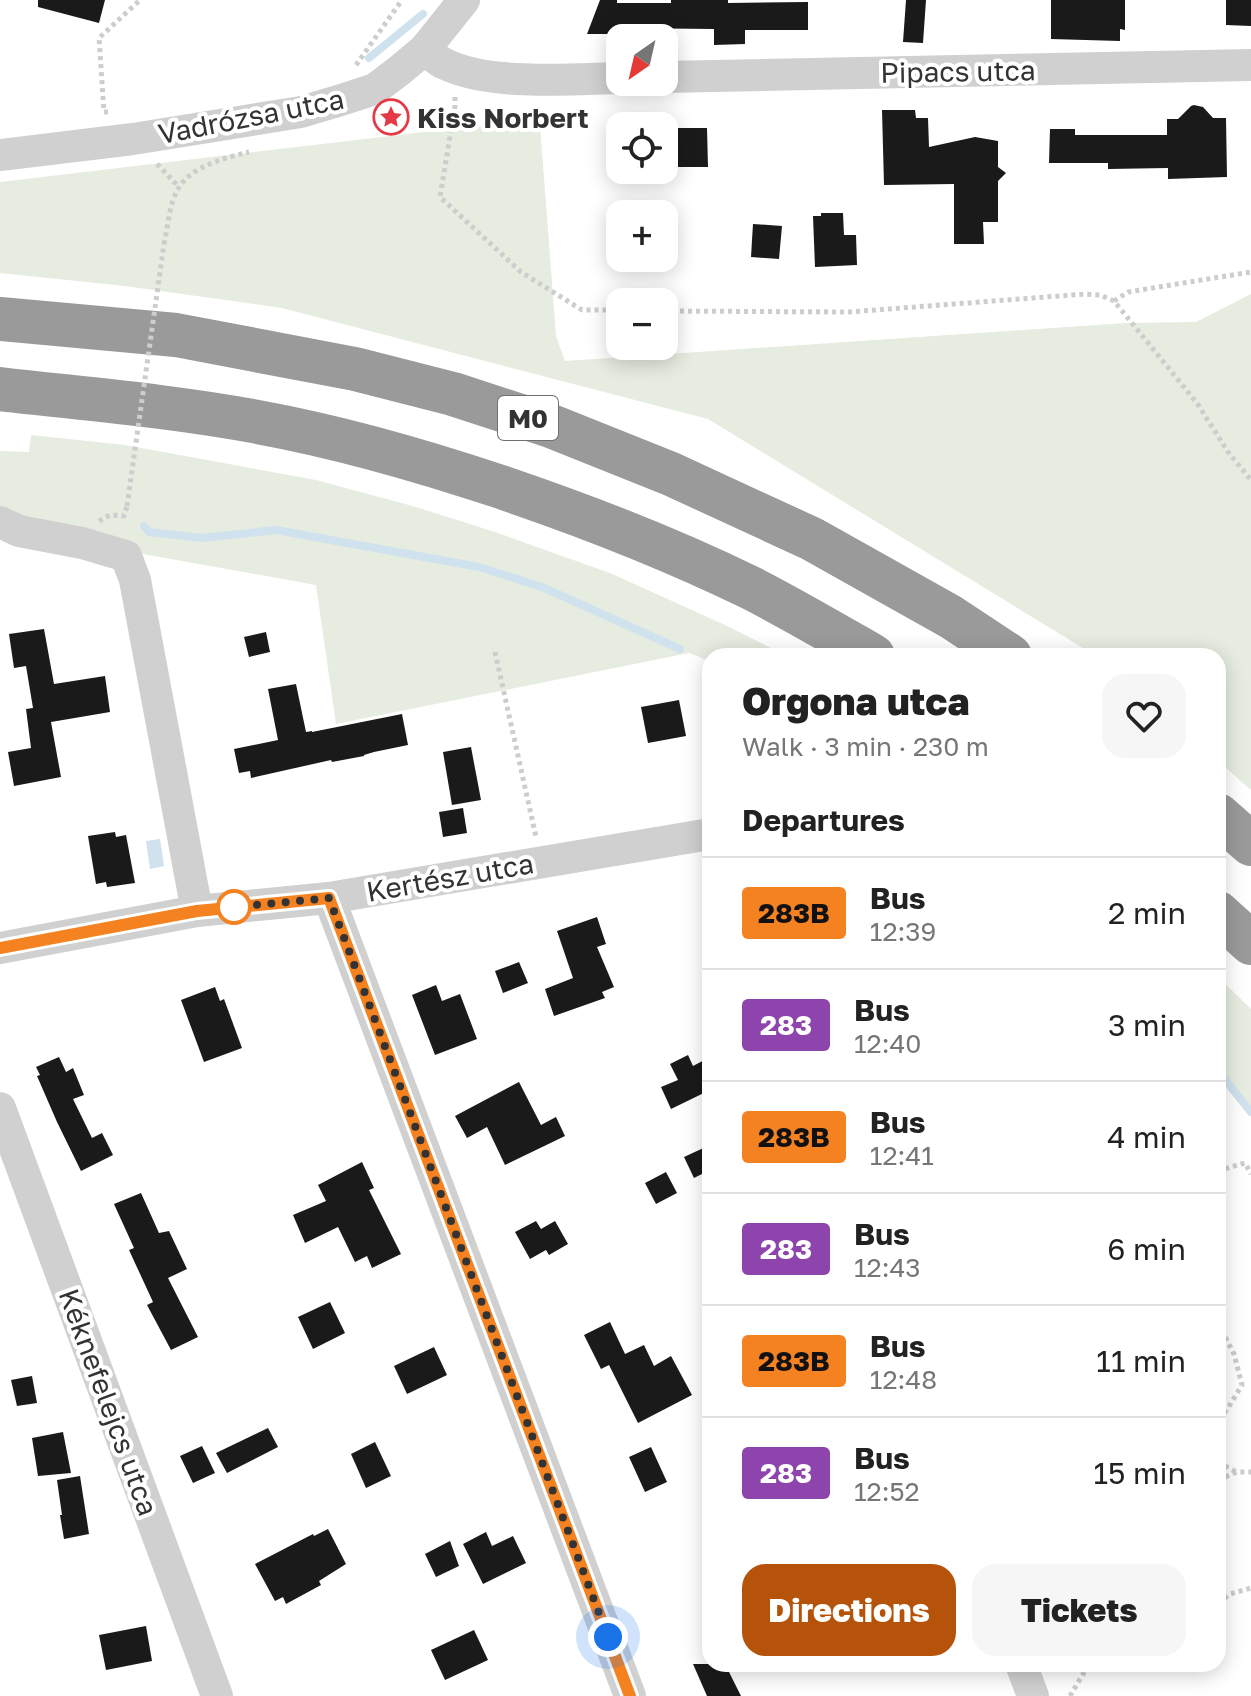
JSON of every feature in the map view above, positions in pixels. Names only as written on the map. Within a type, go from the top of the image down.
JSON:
[{"type":"highway","name":"M0","points":[[0,319],[176,335],[355,369],[453,394],[551,426],[671,474],[812,539],[951,617],[998,648]]},
{"type":"highway","points":[[0,389],[258,422],[385,451],[562,508],[660,547],[751,588],[859,648]]},
{"type":"highway","points":[[1226,822],[1251,844]]},
{"type":"highway","points":[[1226,920],[1251,943]]},
{"type":"street","name":"Vadrózsa utca","points":[[0,155],[133,139],[301,112],[375,89],[425,49],[463,0]]},
{"type":"street","points":[[425,49],[443,64],[468,73],[520,80],[606,78]]},
{"type":"street","name":"Pipacs utca","points":[[678,77],[1251,65]]},
{"type":"street","points":[[0,522],[19,531],[82,543],[126,556],[135,580],[197,911]]},
{"type":"street","name":"Kertész utca","points":[[0,948],[197,911],[329,898],[702,835]]},
{"type":"street","points":[[329,898],[630,1696]]},
{"type":"street","name":"Kéknefelejcs utca","points":[[0,1108],[217,1696]]},
{"type":"street","points":[[1024,1672],[1033,1696]]},
{"type":"path","points":[[120,110],[104,112],[99,38],[140,0]]},
{"type":"path","points":[[350,74],[402,0]]},
{"type":"path","points":[[454,68],[455,106],[440,197],[521,272],[582,310],[606,310]]},
{"type":"path","points":[[127,506],[164,244],[174,198],[179,187],[191,176],[218,160],[260,149]]},
{"type":"path","points":[[151,158],[179,187]]},
{"type":"path","points":[[1114,301],[1128,292],[1251,272]]},
{"type":"path","points":[[678,311],[849,312],[1100,295],[1114,301],[1197,403],[1228,452],[1251,480]]},
{"type":"path","points":[[495,652],[541,861]]},
{"type":"path","points":[[1226,1168],[1245,1163],[1251,1174]]},
{"type":"path","points":[[1226,1338],[1234,1354],[1242,1385],[1226,1411]]},
{"type":"path","points":[[1226,1466],[1237,1472]]},
{"type":"path","points":[[1226,1477],[1237,1472],[1251,1472]]},
{"type":"path","points":[[1226,1597],[1251,1588]]},
{"type":"path","points":[[1070,1696],[1084,1672]]},
{"type":"shaded area","points":[[540,125],[556,336],[565,361],[606,358],[678,360],[678,353],[1126,323],[1196,322],[1251,294],[1251,790],[1226,768],[1226,648],[1083,648],[708,419],[282,308],[125,286],[0,273],[0,182],[467,127]]},
{"type":"shaded area","points":[[31,435],[125,445],[316,480],[416,507],[610,573],[771,648],[702,648],[702,658],[689,653],[336,724],[316,585],[82,543],[0,514],[0,451],[29,452]]},
{"type":"shaded area","points":[[1226,985],[1251,1009],[1251,1108],[1226,1086]]},
{"type":"water","points":[[160,839],[164,866],[150,869],[146,841]]},
{"type":"building","points":[[38,0],[105,0],[99,23],[38,7]]},
{"type":"building","points":[[600,0],[617,0],[617,3],[671,3],[671,0],[808,2],[808,30],[745,30],[745,44],[714,45],[714,29],[678,29],[678,24],[606,24],[606,34],[587,34]]},
{"type":"building","points":[[906,0],[926,0],[923,43],[903,42]]},
{"type":"building","points":[[1051,0],[1125,0],[1125,30],[1120,29],[1120,41],[1051,39]]},
{"type":"building","points":[[1226,0],[1251,0],[1251,26],[1226,25]]},
{"type":"building","points":[[1194,105],[1203,107],[1213,118],[1226,118],[1227,177],[1168,179],[1168,168],[1108,169],[1108,163],[1049,163],[1050,129],[1075,129],[1075,135],[1167,135],[1167,119],[1178,119]]},
{"type":"building","points":[[882,110],[915,110],[916,118],[928,118],[929,147],[975,137],[998,141],[998,167],[1006,173],[998,181],[998,222],[983,222],[984,244],[954,244],[954,184],[884,185]]},
{"type":"building","points":[[678,128],[707,128],[708,167],[678,167]]},
{"type":"building","points":[[821,213],[843,213],[844,235],[856,235],[857,265],[815,267],[813,216],[821,216]]},
{"type":"building","points":[[753,224],[782,226],[779,259],[751,257]]},
{"type":"building","points":[[44,629],[54,684],[105,676],[110,712],[51,722],[61,777],[14,786],[8,752],[31,748],[26,709],[33,708],[26,666],[14,668],[9,634]]},
{"type":"building","points":[[266,632],[270,652],[249,657],[244,637]]},
{"type":"building","points":[[296,684],[306,732],[402,714],[408,745],[251,778],[250,771],[239,773],[234,749],[278,740],[268,689]]},
{"type":"building","points":[[679,700],[686,736],[648,743],[641,707]]},
{"type":"building","points":[[471,747],[481,800],[452,805],[443,752]]},
{"type":"building","points":[[463,808],[467,833],[443,837],[439,812]]},
{"type":"building","points":[[115,832],[116,837],[126,835],[135,883],[107,887],[106,882],[96,884],[88,836]]},
{"type":"building","points":[[597,917],[606,944],[597,947],[614,987],[602,992],[605,998],[554,1016],[545,989],[573,978],[557,931]]},
{"type":"building","points":[[519,962],[528,983],[503,993],[495,971]]},
{"type":"building","points":[[436,985],[442,1001],[460,994],[477,1039],[435,1055],[412,995]]},
{"type":"building","points":[[215,987],[220,1001],[224,999],[242,1048],[204,1062],[181,1000]]},
{"type":"building","points":[[688,1055],[693,1066],[702,1061],[702,1094],[671,1109],[661,1087],[678,1080],[670,1064]]},
{"type":"building","points":[[59,1057],[66,1072],[73,1068],[84,1095],[73,1099],[92,1138],[102,1133],[113,1155],[81,1171],[37,1076],[40,1075],[36,1067]]},
{"type":"building","points":[[519,1082],[541,1125],[556,1117],[565,1136],[505,1165],[487,1127],[467,1138],[455,1116]]},
{"type":"building","points":[[702,1149],[702,1174],[694,1178],[684,1157]]},
{"type":"building","points":[[362,1162],[374,1188],[369,1190],[401,1254],[372,1268],[367,1256],[355,1262],[338,1227],[305,1243],[293,1215],[326,1201],[318,1185]]},
{"type":"building","points":[[666,1172],[677,1193],[656,1204],[645,1183]]},
{"type":"building","points":[[141,1193],[159,1233],[169,1231],[187,1269],[168,1278],[198,1337],[171,1350],[147,1305],[153,1302],[129,1250],[134,1248],[114,1204]]},
{"type":"building","points":[[536,1221],[541,1229],[555,1221],[568,1244],[549,1255],[546,1250],[530,1259],[515,1232]]},
{"type":"building","points":[[330,1302],[345,1333],[313,1349],[298,1317]]},
{"type":"building","points":[[610,1322],[625,1354],[644,1345],[654,1366],[671,1356],[692,1395],[638,1423],[609,1365],[601,1369],[584,1335]]},
{"type":"building","points":[[434,1347],[447,1375],[407,1394],[394,1366]]},
{"type":"building","points":[[32,1376],[37,1403],[17,1406],[11,1380]]},
{"type":"building","points":[[268,1428],[278,1447],[227,1473],[216,1453]]},
{"type":"building","points":[[63,1432],[71,1473],[38,1476],[32,1438]]},
{"type":"building","points":[[375,1442],[391,1476],[366,1488],[351,1454]]},
{"type":"building","points":[[202,1446],[215,1473],[193,1483],[180,1456]]},
{"type":"building","points":[[651,1447],[667,1482],[645,1492],[629,1457]]},
{"type":"building","points":[[80,1476],[89,1534],[64,1539],[57,1480]]},
{"type":"building","points":[[328,1529],[346,1564],[319,1581],[321,1585],[286,1604],[283,1597],[275,1601],[255,1564]]},
{"type":"building","points":[[486,1532],[492,1546],[513,1536],[526,1563],[483,1584],[463,1544]]},
{"type":"building","points":[[450,1541],[459,1566],[436,1577],[425,1554]]},
{"type":"building","points":[[146,1626],[152,1661],[106,1670],[99,1635]]},
{"type":"building","points":[[474,1630],[488,1660],[445,1680],[431,1650]]},
{"type":"building","points":[[693,1664],[702,1664],[702,1672],[729,1672],[741,1696],[707,1696]]},
{"type":"waterway","points":[[369,58],[423,14]]},
{"type":"waterway","points":[[144,526],[149,532],[202,538],[276,530],[479,567],[542,587],[680,649]]},
{"type":"waterway","points":[[1226,1081],[1251,1112]]},
{"type":"bus line","name":"283B","points":[[0,948],[197,911],[329,898],[630,1696]]},
{"type":"place","name":"Kiss Norbert","points":[[391,117]]},
{"type":"route","points":[[234,907],[224,908],[329,898],[608,1637]]}]
